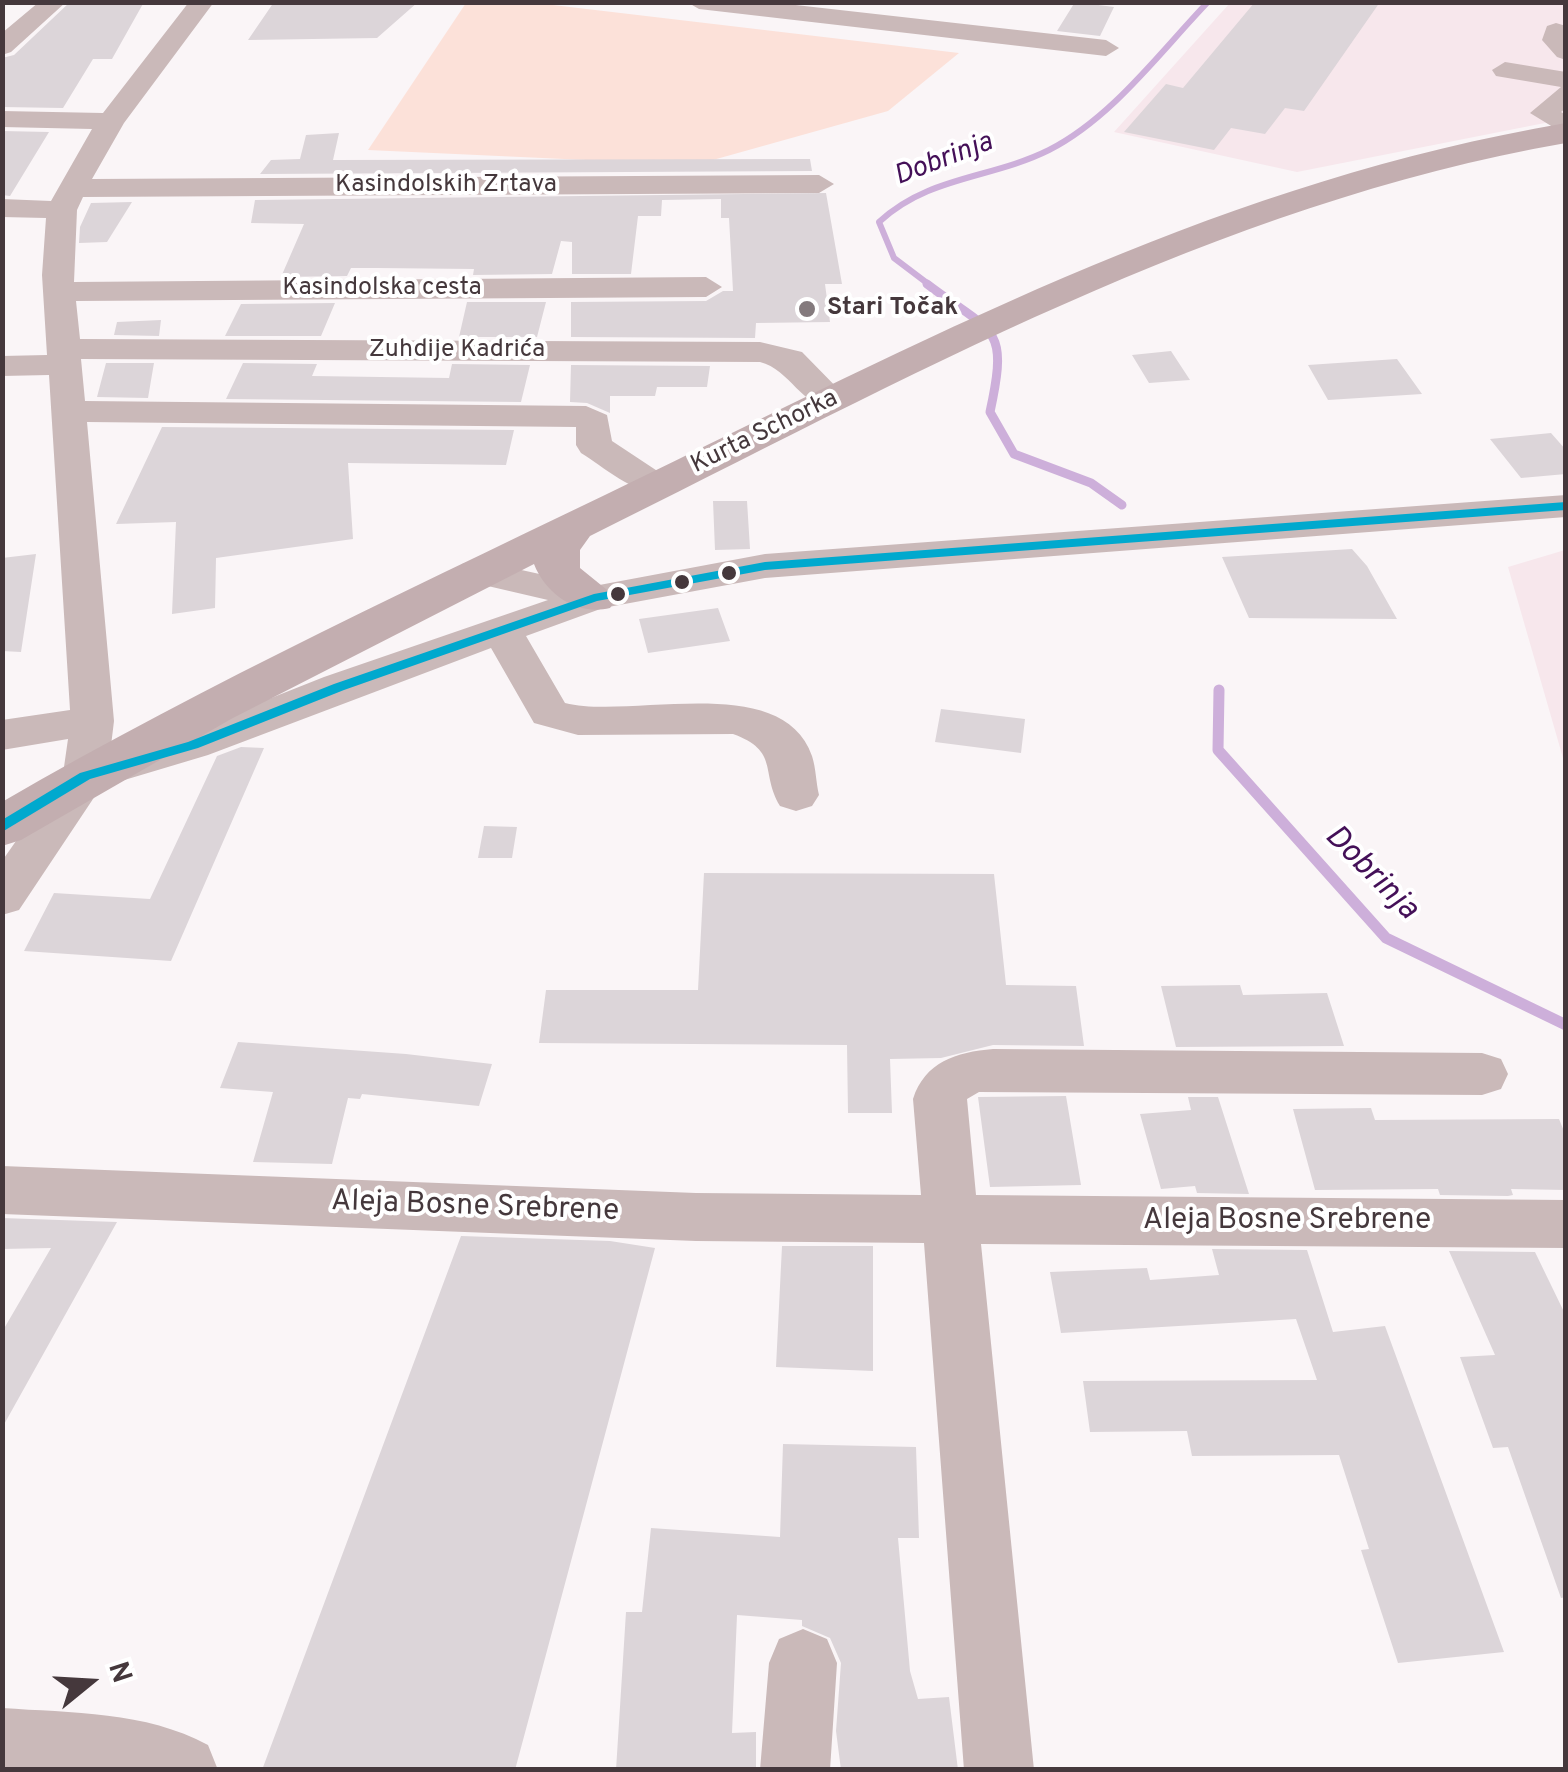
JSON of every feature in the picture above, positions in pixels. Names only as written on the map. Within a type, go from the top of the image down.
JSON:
[{"type":"main road","name":"Kurta Schorka","points":[[2,826],[85,776],[476,572],[1035,302],[1182,236],[1297,194],[1408,162],[1504,143],[1558,124]]},
{"type":"main road","points":[[574,527],[556,554],[557,569],[566,583],[594,598]]},
{"type":"street","points":[[2,48],[54,2]]},
{"type":"street","points":[[2,898],[85,776],[92,720],[59,292],[67,199],[111,121],[202,2]]},
{"type":"street","points":[[699,2],[1106,48]]},
{"type":"street","points":[[1505,70],[1566,80]]},
{"type":"street","points":[[1558,124],[1566,94]]},
{"type":"street","points":[[2,118],[111,121]]},
{"type":"street","name":"Kasindolskih Zrtava","points":[[67,199],[820,184]]},
{"type":"street","points":[[2,208],[67,199]]},
{"type":"street","name":"Kasindolska cesta","points":[[59,292],[706,287]]},
{"type":"street","name":"Zuhdije Kadrića","points":[[2,366],[63,357],[760,352],[790,359],[808,382],[832,400]]},
{"type":"street","points":[[67,411],[586,417],[594,423],[594,445],[658,484]]},
{"type":"street","points":[[85,776],[193,745],[339,686],[594,598],[765,566],[1566,506]]},
{"type":"street","points":[[476,572],[594,598]]},
{"type":"street","points":[[503,632],[549,713],[579,720],[694,715],[749,725],[774,735],[790,753],[797,774],[796,796]]},
{"type":"street","points":[[2,735],[92,720]]},
{"type":"street","points":[[999,1770],[948,1219],[940,1099],[944,1086],[972,1072],[1482,1074]]},
{"type":"street","name":"Aleja Bosne Srebrene","points":[[2,1190],[696,1217],[1566,1224]]},
{"type":"street","points":[[795,1770],[804,1664]]},
{"type":"street","points":[[2,1743],[136,1756],[174,1762],[182,1770]]},
{"type":"shaded area","points":[[466,3],[536,3],[959,53],[888,111],[695,165],[368,150]]},
{"type":"shaded area","points":[[1230,3],[1565,3],[1565,119],[1297,172],[1114,132]]},
{"type":"shaded area","points":[[1566,550],[1565,765],[1508,567]]},
{"type":"building","points":[[70,2],[144,2],[112,59],[93,59],[63,108],[2,107],[2,58],[14,55]]},
{"type":"building","points":[[274,2],[418,2],[377,38],[248,40]]},
{"type":"building","points":[[1075,2],[1114,7],[1100,36],[1057,31]]},
{"type":"building","points":[[1255,2],[1380,2],[1304,111],[1285,108],[1265,134],[1231,128],[1214,150],[1124,132],[1166,84],[1183,88]]},
{"type":"building","points":[[2,131],[49,132],[10,196],[2,195]]},
{"type":"building","points":[[339,133],[333,160],[810,159],[812,171],[260,174],[271,160],[300,159],[306,135]]},
{"type":"building","points":[[826,193],[842,284],[825,284],[830,322],[756,323],[755,338],[571,337],[571,302],[706,301],[723,291],[733,291],[729,218],[721,218],[721,199],[662,200],[661,216],[638,216],[631,274],[572,274],[572,242],[561,241],[552,274],[473,275],[474,269],[351,268],[347,276],[281,277],[304,224],[251,223],[255,200]]},
{"type":"building","points":[[132,202],[107,242],[79,243],[80,227],[91,203]]},
{"type":"building","points":[[467,302],[546,302],[537,337],[459,337]]},
{"type":"building","points":[[335,303],[321,336],[225,336],[241,304]]},
{"type":"building","points":[[161,320],[159,336],[114,335],[117,322]]},
{"type":"building","points":[[1171,351],[1190,380],[1149,383],[1132,355]]},
{"type":"building","points":[[1397,359],[1422,394],[1328,400],[1308,365]]},
{"type":"building","points":[[106,363],[154,363],[148,398],[97,397]]},
{"type":"building","points":[[243,363],[317,364],[312,376],[449,378],[452,364],[530,365],[521,402],[226,399]]},
{"type":"building","points":[[571,365],[710,366],[707,387],[657,387],[655,396],[610,396],[610,413],[587,403],[570,402]]},
{"type":"building","points":[[162,427],[514,430],[506,465],[348,463],[353,539],[216,558],[215,608],[172,614],[176,522],[116,524]]},
{"type":"building","points":[[1551,433],[1566,450],[1566,474],[1521,478],[1490,439]]},
{"type":"building","points":[[713,501],[747,501],[750,549],[715,550]]},
{"type":"building","points":[[1352,549],[1367,566],[1397,619],[1249,618],[1222,557]]},
{"type":"building","points":[[36,554],[21,652],[2,651],[2,558]]},
{"type":"building","points":[[718,608],[730,641],[648,653],[639,619]]},
{"type":"building","points":[[941,709],[1025,719],[1021,753],[935,742]]},
{"type":"building","points":[[241,747],[264,748],[171,961],[24,951],[54,893],[150,899],[217,756]]},
{"type":"building","points":[[484,826],[517,827],[512,858],[478,858]]},
{"type":"building","points":[[704,873],[994,874],[1006,985],[1076,986],[1084,1046],[993,1045],[941,1058],[890,1059],[892,1113],[848,1113],[847,1045],[539,1043],[546,990],[698,990]]},
{"type":"building","points":[[1240,985],[1243,995],[1327,993],[1344,1046],[1176,1047],[1161,986]]},
{"type":"building","points":[[238,1042],[492,1064],[479,1106],[362,1094],[360,1099],[348,1098],[332,1164],[253,1162],[273,1092],[220,1088]]},
{"type":"building","points":[[1066,1096],[1081,1185],[990,1187],[978,1097]]},
{"type":"building","points":[[1188,1097],[1218,1097],[1249,1194],[1197,1193],[1195,1186],[1161,1189],[1140,1114],[1191,1110]]},
{"type":"building","points":[[1371,1108],[1375,1120],[1559,1119],[1566,1136],[1566,1190],[1511,1189],[1513,1195],[1508,1196],[1440,1195],[1438,1189],[1315,1190],[1293,1109]]},
{"type":"building","points":[[2,1218],[117,1222],[2,1428],[2,1332],[51,1248],[2,1249]]},
{"type":"building","points":[[461,1236],[610,1241],[655,1248],[515,1770],[262,1770]]},
{"type":"building","points":[[782,1246],[873,1246],[873,1371],[776,1367]]},
{"type":"building","points":[[1212,1249],[1307,1250],[1333,1332],[1385,1326],[1504,1652],[1398,1663],[1361,1550],[1369,1549],[1339,1455],[1192,1456],[1187,1431],[1090,1432],[1083,1381],[1317,1380],[1296,1319],[1061,1333],[1050,1272],[1147,1268],[1150,1280],[1219,1275]]},
{"type":"building","points":[[1449,1251],[1535,1252],[1566,1316],[1566,1597],[1561,1598],[1508,1447],[1493,1448],[1460,1357],[1495,1355]]},
{"type":"building","points":[[783,1444],[916,1447],[919,1538],[898,1538],[910,1671],[918,1699],[949,1697],[958,1770],[841,1770],[836,1731],[841,1663],[830,1638],[802,1626],[802,1620],[737,1615],[732,1733],[756,1732],[756,1770],[616,1770],[626,1612],[642,1612],[651,1528],[780,1537]]},
{"type":"waterway","name":"Dobrinja","points":[[931,286],[894,258],[879,222],[918,195],[1027,160],[1072,137],[1134,83],[1208,2]]},
{"type":"waterway","name":"Dobrinja","points":[[927,284],[991,334],[998,362],[990,412],[1014,454],[1091,483],[1122,505]]},
{"type":"waterway","name":"Dobrinja","points":[[1219,690],[1218,750],[1386,938],[1566,1025]]},
{"type":"transit line","points":[[2,827],[85,776],[193,745],[339,687],[594,598],[765,566],[1566,506]]},
{"type":"place","name":"Stari Točak","points":[[807,309]]}]
